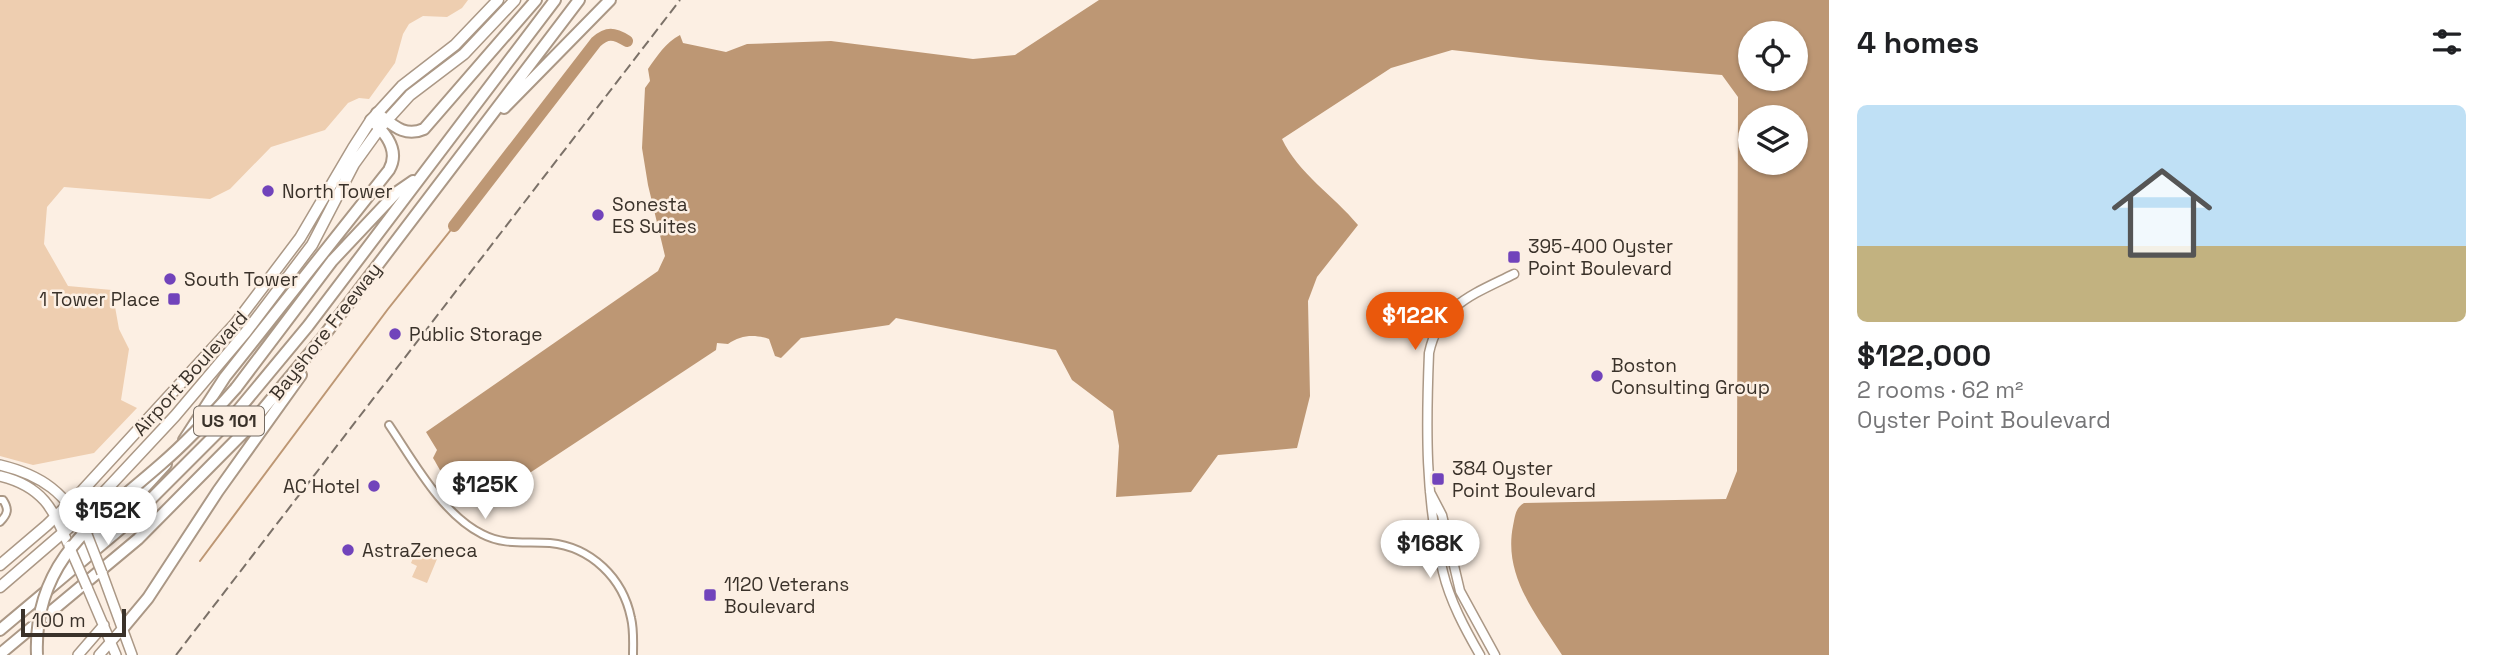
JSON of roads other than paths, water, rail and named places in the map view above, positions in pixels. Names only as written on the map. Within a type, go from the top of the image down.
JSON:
[{"type":"highway","points":[[379,120],[403,132],[424,129],[536,0]]},
{"type":"highway","name":"Bayshore Freeway","points":[[4,627],[125,525],[210,441],[290,349],[555,0]]},
{"type":"highway","name":"Bayshore Freeway","points":[[0,654],[115,559],[203,476],[305,361],[579,0]]},
{"type":"highway","points":[[479,132],[610,0]]},
{"type":"highway","points":[[4,627],[123,511],[162,469],[225,377],[389,170],[393,164],[393,150],[379,120]]},
{"type":"highway","points":[[37,655],[37,631],[42,606],[56,570],[69,549],[95,520],[185,443],[236,388],[339,253],[397,192],[420,177]]},
{"type":"highway","points":[[122,628],[148,598],[218,491],[396,240]]},
{"type":"main road","points":[[379,120],[402,86],[455,45],[498,0]]},
{"type":"main road","points":[[379,120],[464,54],[515,0]]},
{"type":"main road","name":"Airport Boulevard","points":[[0,565],[69,504],[218,344],[300,238],[353,148],[379,120]]},
{"type":"main road","name":"Airport Boulevard","points":[[0,587],[79,519],[175,416],[280,288],[312,245],[379,120]]},
{"type":"main road","points":[[0,465],[38,478],[69,504],[86,533],[130,650]]},
{"type":"main road","points":[[0,476],[31,488],[57,516],[116,655]]},
{"type":"main road","points":[[104,625],[122,628]]},
{"type":"main road","points":[[78,655],[104,625]]},
{"type":"main road","points":[[99,655],[122,628]]},
{"type":"street","points":[[1480,655],[1460,620],[1443,573],[1428,490],[1428,379],[1432,338],[1445,315],[1456,305],[1514,275]]},
{"type":"street","points":[[389,425],[445,505],[481,534],[506,542],[552,543],[569,547],[586,554],[603,566],[620,586],[627,601],[633,630],[633,655]]},
{"type":"street","points":[[1428,490],[1442,515],[1459,586],[1474,620],[1495,655]]},
{"type":"street","points":[[0,500],[3,500],[7,507],[6,516],[0,522]]},
{"type":"street","points":[[1449,590],[1459,586]]},
{"type":"waterway","points":[[454,226],[596,42],[611,35],[627,41]]},
{"type":"waterway","points":[[200,561],[388,309],[454,226]]},
{"type":"railway","points":[[176,655],[680,0]]},
{"type":"place","name":"North Tower","points":[[268,191]]},
{"type":"place","name":"Sonesta ES Suites","points":[[598,215]]},
{"type":"place","name":"395-400 Oyster Point Boulevard","points":[[1514,257]]},
{"type":"place","name":"South Tower","points":[[170,279]]},
{"type":"place","name":"1 Tower Place","points":[[174,299]]},
{"type":"place","name":"Public Storage","points":[[395,334]]},
{"type":"place","name":"Boston Consulting Group","points":[[1597,376]]},
{"type":"place","name":"384 Oyster Point Boulevard","points":[[1438,479]]},
{"type":"place","name":"AC Hotel","points":[[374,486]]},
{"type":"place","name":"AstraZeneca","points":[[348,550]]},
{"type":"place","name":"1120 Veterans Boulevard","points":[[710,595]]}]
